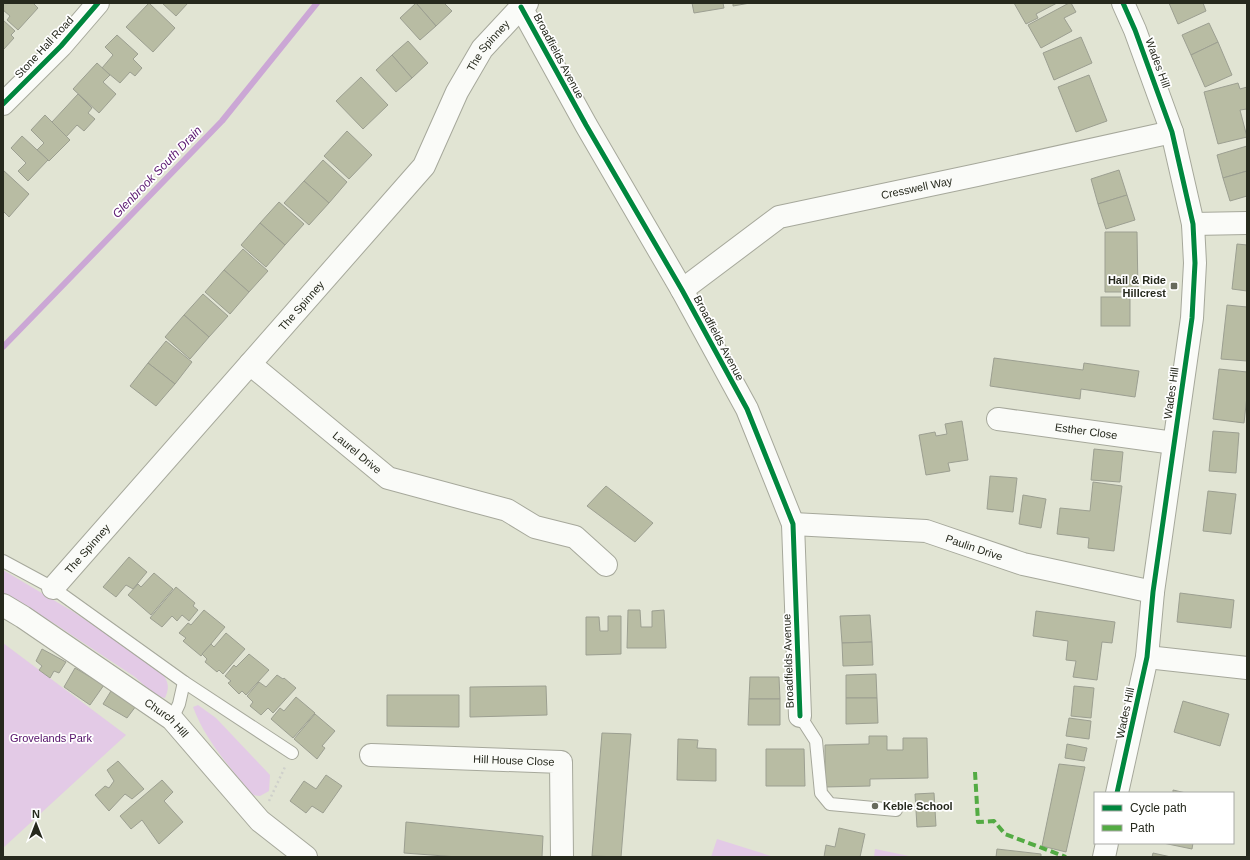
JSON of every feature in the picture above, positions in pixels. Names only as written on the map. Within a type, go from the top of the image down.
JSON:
[{"type":"street","name":"Stone Hall Road","points":[[3,104],[61,46],[98,3]]},
{"type":"street","name":"Wades Hill","points":[[1118,792],[1147,657],[1153,592],[1192,318],[1196,263],[1193,224],[1172,132],[1135,30],[1123,3]]},
{"type":"street","name":"Broadfields Avenue","points":[[524,5],[586,125],[682,290],[747,409],[793,524],[800,716]]},
{"type":"street","name":"The Spinney","points":[[54,588],[424,166],[456,92],[482,49],[524,5]]},
{"type":"street","name":"Cresswell Way","points":[[682,290],[779,217],[984,174],[1172,132]]},
{"type":"street","points":[[1193,224],[1247,223]]},
{"type":"street","name":"Laurel Drive","points":[[250,364],[388,478],[507,510],[535,527],[576,537],[606,565]]},
{"type":"street","name":"Esther Close","points":[[998,419],[1174,443]]},
{"type":"street","name":"Paulin Drive","points":[[793,524],[926,531],[1023,564],[1153,592]]},
{"type":"street","name":"Church Hill","points":[[3,605],[23,617],[172,719],[260,821],[306,857]]},
{"type":"street","points":[[1147,657],[1247,668]]},
{"type":"street","name":"Hill House Close","points":[[371,755],[561,762],[562,857]]},
{"type":"street","points":[[1104,857],[1107,844]]},
{"type":"lane","points":[[3,561],[54,588],[184,682],[292,753]]},
{"type":"lane","points":[[172,719],[179,704],[184,682]]},
{"type":"lane","points":[[800,716],[816,742],[821,793],[830,804],[896,810]]},
{"type":"path","points":[[260,821],[292,753]]},
{"type":"green space","points":[[3,570],[72,611],[160,669],[168,686],[165,698],[156,696],[135,677],[55,624],[3,594]]},
{"type":"green space","name":"Grovelands Park","points":[[3,643],[126,735],[3,848]]},
{"type":"green space","points":[[198,705],[216,718],[270,775],[269,791],[260,796],[253,795],[236,775],[219,754],[204,731],[193,707]]},
{"type":"green space","points":[[717,839],[774,857],[711,857]]},
{"type":"green space","points":[[875,849],[914,857],[874,857]]},
{"type":"building","points":[[3,3],[33,3],[38,8],[18,30],[7,20],[10,16],[3,10]]},
{"type":"building","points":[[149,3],[175,28],[153,52],[126,27]]},
{"type":"building","points":[[162,3],[188,3],[176,16]]},
{"type":"building","points":[[416,3],[444,3],[452,11],[436,26]]},
{"type":"building","points":[[416,3],[436,26],[420,40],[400,18]]},
{"type":"building","points":[[692,3],[723,3],[724,8],[694,13]]},
{"type":"building","points":[[733,3],[750,3],[733,6]]},
{"type":"building","points":[[1014,3],[1057,3],[1036,14],[1038,18],[1026,24]]},
{"type":"building","points":[[1071,3],[1076,12],[1064,18],[1072,31],[1041,48],[1028,25]]},
{"type":"building","points":[[1169,3],[1203,3],[1206,11],[1178,24]]},
{"type":"building","points":[[3,20],[15,31],[11,35],[14,38],[4,49],[3,48]]},
{"type":"building","points":[[1209,23],[1218,42],[1191,55],[1182,35]]},
{"type":"building","points":[[117,35],[138,54],[133,59],[142,68],[135,76],[130,72],[120,83],[102,68],[113,55],[105,47]]},
{"type":"building","points":[[1081,37],[1092,63],[1054,80],[1043,53]]},
{"type":"building","points":[[408,41],[428,63],[412,78],[392,55]]},
{"type":"building","points":[[1218,42],[1232,75],[1205,87],[1191,55]]},
{"type":"building","points":[[392,55],[412,78],[396,92],[376,70]]},
{"type":"building","points":[[97,63],[110,75],[103,82],[116,94],[99,113],[73,89]]},
{"type":"building","points":[[1089,75],[1107,121],[1076,132],[1058,87]]},
{"type":"building","points":[[361,77],[388,105],[363,129],[336,101]]},
{"type":"building","points":[[1238,83],[1240,89],[1247,87],[1247,109],[1240,110],[1247,137],[1218,144],[1204,92]]},
{"type":"building","points":[[78,94],[92,108],[88,113],[95,119],[84,131],[77,125],[66,137],[52,122]]},
{"type":"building","points":[[45,115],[70,140],[49,161],[37,150],[44,143],[31,130]]},
{"type":"building","points":[[347,131],[372,155],[349,179],[324,156]]},
{"type":"building","points":[[22,136],[48,160],[28,181],[18,171],[26,163],[11,148]]},
{"type":"building","points":[[1247,146],[1247,171],[1223,178],[1217,155]]},
{"type":"building","points":[[323,160],[347,182],[329,203],[304,181]]},
{"type":"building","points":[[3,170],[29,194],[9,217],[3,211]]},
{"type":"building","points":[[1119,170],[1127,195],[1098,204],[1091,179]]},
{"type":"building","points":[[1247,171],[1247,196],[1230,201],[1223,178]]},
{"type":"building","points":[[304,181],[329,203],[309,225],[284,203]]},
{"type":"building","points":[[1127,195],[1135,220],[1106,229],[1098,204]]},
{"type":"building","points":[[279,202],[304,224],[285,245],[260,223]]},
{"type":"building","points":[[260,223],[285,245],[266,267],[241,245]]},
{"type":"building","points":[[1105,232],[1137,232],[1138,292],[1105,292]]},
{"type":"building","points":[[1237,244],[1247,245],[1247,291],[1232,289]]},
{"type":"building","points":[[243,249],[268,271],[249,292],[224,270]]},
{"type":"building","points":[[224,270],[249,292],[230,314],[205,292]]},
{"type":"building","points":[[203,294],[228,316],[209,337],[184,315]]},
{"type":"building","points":[[1101,297],[1130,297],[1130,326],[1101,326]]},
{"type":"building","points":[[1227,305],[1247,307],[1247,361],[1221,359]]},
{"type":"building","points":[[184,315],[209,337],[190,359],[165,337]]},
{"type":"building","points":[[166,341],[192,362],[175,384],[148,363]]},
{"type":"building","points":[[994,358],[1083,370],[1084,363],[1139,371],[1135,397],[1081,389],[1080,399],[990,386]]},
{"type":"building","points":[[148,363],[175,384],[156,406],[130,386]]},
{"type":"building","points":[[1219,369],[1247,372],[1247,396],[1244,423],[1213,419]]},
{"type":"building","points":[[962,421],[968,460],[948,463],[950,471],[926,475],[919,435],[935,432],[936,436],[947,434],[945,424]]},
{"type":"building","points":[[1213,431],[1239,433],[1236,473],[1209,471]]},
{"type":"building","points":[[1094,449],[1123,452],[1120,482],[1091,480]]},
{"type":"building","points":[[990,476],[1017,478],[1013,512],[987,509]]},
{"type":"building","points":[[1093,482],[1122,486],[1114,551],[1088,548],[1089,538],[1057,534],[1060,508],[1090,511]]},
{"type":"building","points":[[606,486],[653,523],[635,542],[587,506]]},
{"type":"building","points":[[1208,491],[1236,494],[1231,534],[1203,531]]},
{"type":"building","points":[[1023,495],[1046,499],[1041,528],[1019,524]]},
{"type":"building","points":[[129,557],[147,572],[133,589],[126,585],[116,597],[103,587]]},
{"type":"building","points":[[154,573],[173,589],[151,615],[128,595],[138,584],[141,587]]},
{"type":"building","points":[[176,587],[195,603],[193,606],[198,610],[189,621],[182,615],[177,621],[172,616],[162,627],[150,618]]},
{"type":"building","points":[[1180,593],[1234,600],[1231,628],[1177,622]]},
{"type":"building","points":[[204,610],[225,627],[201,656],[183,641],[186,638],[179,633],[188,623],[191,625]]},
{"type":"building","points":[[628,610],[640,610],[641,627],[652,627],[652,611],[664,610],[666,648],[627,648]]},
{"type":"building","points":[[1036,611],[1115,622],[1112,643],[1102,642],[1097,680],[1073,677],[1076,661],[1066,660],[1068,641],[1033,636]]},
{"type":"building","points":[[870,615],[872,642],[842,643],[840,616]]},
{"type":"building","points":[[608,616],[621,616],[621,654],[586,655],[586,617],[599,617],[600,631],[608,631]]},
{"type":"building","points":[[226,633],[245,649],[223,674],[219,670],[217,672],[205,662],[207,659],[202,654],[211,644],[214,647]]},
{"type":"building","points":[[872,642],[873,665],[843,666],[842,643]]},
{"type":"building","points":[[42,649],[66,662],[59,673],[54,671],[50,678],[39,670],[42,666],[36,661]]},
{"type":"building","points":[[249,654],[269,670],[246,695],[242,691],[239,694],[228,683],[231,681],[225,676],[234,665],[236,667]]},
{"type":"building","points":[[75,668],[104,685],[90,705],[64,687]]},
{"type":"building","points":[[876,674],[877,698],[846,698],[846,675]]},
{"type":"building","points":[[277,675],[283,679],[284,678],[296,688],[273,713],[268,708],[261,715],[250,706],[253,702],[247,696],[259,682],[266,687]]},
{"type":"building","points":[[750,677],[779,677],[780,699],[749,699]]},
{"type":"building","points":[[546,686],[547,715],[470,717],[470,687]]},
{"type":"building","points":[[1074,686],[1094,688],[1091,718],[1071,716]]},
{"type":"building","points":[[111,691],[136,706],[127,718],[103,704]]},
{"type":"building","points":[[387,695],[459,695],[459,727],[387,726]]},
{"type":"building","points":[[296,697],[315,713],[293,738],[271,719],[280,708],[284,711]]},
{"type":"building","points":[[846,698],[877,698],[878,723],[846,724]]},
{"type":"building","points":[[749,699],[780,699],[780,725],[748,725]]},
{"type":"building","points":[[1183,701],[1229,714],[1220,746],[1174,732]]},
{"type":"building","points":[[315,714],[335,731],[322,746],[325,748],[317,759],[294,739]]},
{"type":"building","points":[[1069,718],[1091,721],[1089,739],[1066,736]]},
{"type":"building","points":[[602,733],[631,734],[621,857],[592,856]]},
{"type":"building","points":[[869,736],[887,736],[887,750],[903,750],[903,738],[927,738],[928,778],[870,779],[870,786],[825,787],[825,745],[869,744]]},
{"type":"building","points":[[678,739],[698,740],[697,748],[716,749],[716,781],[677,780]]},
{"type":"building","points":[[1067,744],[1087,748],[1084,761],[1065,758]]},
{"type":"building","points":[[766,749],[804,749],[805,786],[766,786]]},
{"type":"building","points":[[118,761],[144,789],[132,799],[125,794],[109,811],[95,795],[105,786],[109,788],[114,781],[107,770]]},
{"type":"building","points":[[1059,764],[1085,767],[1066,852],[1042,846]]},
{"type":"building","points":[[326,775],[342,786],[323,813],[312,806],[306,813],[290,801],[304,781],[316,789]]},
{"type":"building","points":[[162,780],[173,792],[164,801],[183,822],[159,844],[142,820],[131,829],[120,816]]},
{"type":"building","points":[[934,793],[936,826],[917,827],[915,794]]},
{"type":"building","points":[[406,822],[543,836],[542,857],[458,857],[404,853]]},
{"type":"building","points":[[839,828],[865,834],[860,857],[824,857],[826,845],[835,847]]},
{"type":"building","points":[[1168,844],[1193,844],[1192,849]]},
{"type":"building","points":[[997,849],[1041,854],[1041,857],[996,857]]},
{"type":"building","points":[[1153,853],[1171,857],[1152,857]]},
{"type":"waterway","name":"Glenbrook South Drain","points":[[3,347],[222,121],[317,3]]},
{"type":"marked path","points":[[975,772],[978,822],[994,821],[1005,834],[1066,857]]},
{"type":"cycle path","points":[[3,104],[61,46],[98,3]]},
{"type":"cycle path","points":[[1117,792],[1147,657],[1153,592],[1192,318],[1195,263],[1193,224],[1172,132],[1135,30],[1123,3]]},
{"type":"cycle path","points":[[521,7],[586,125],[682,290],[747,409],[793,524],[800,716]]},
{"type":"place","name":"Hail & Ride Hillcrest","points":[[1174,286]]},
{"type":"place","name":"Keble School","points":[[875,806]]}]
